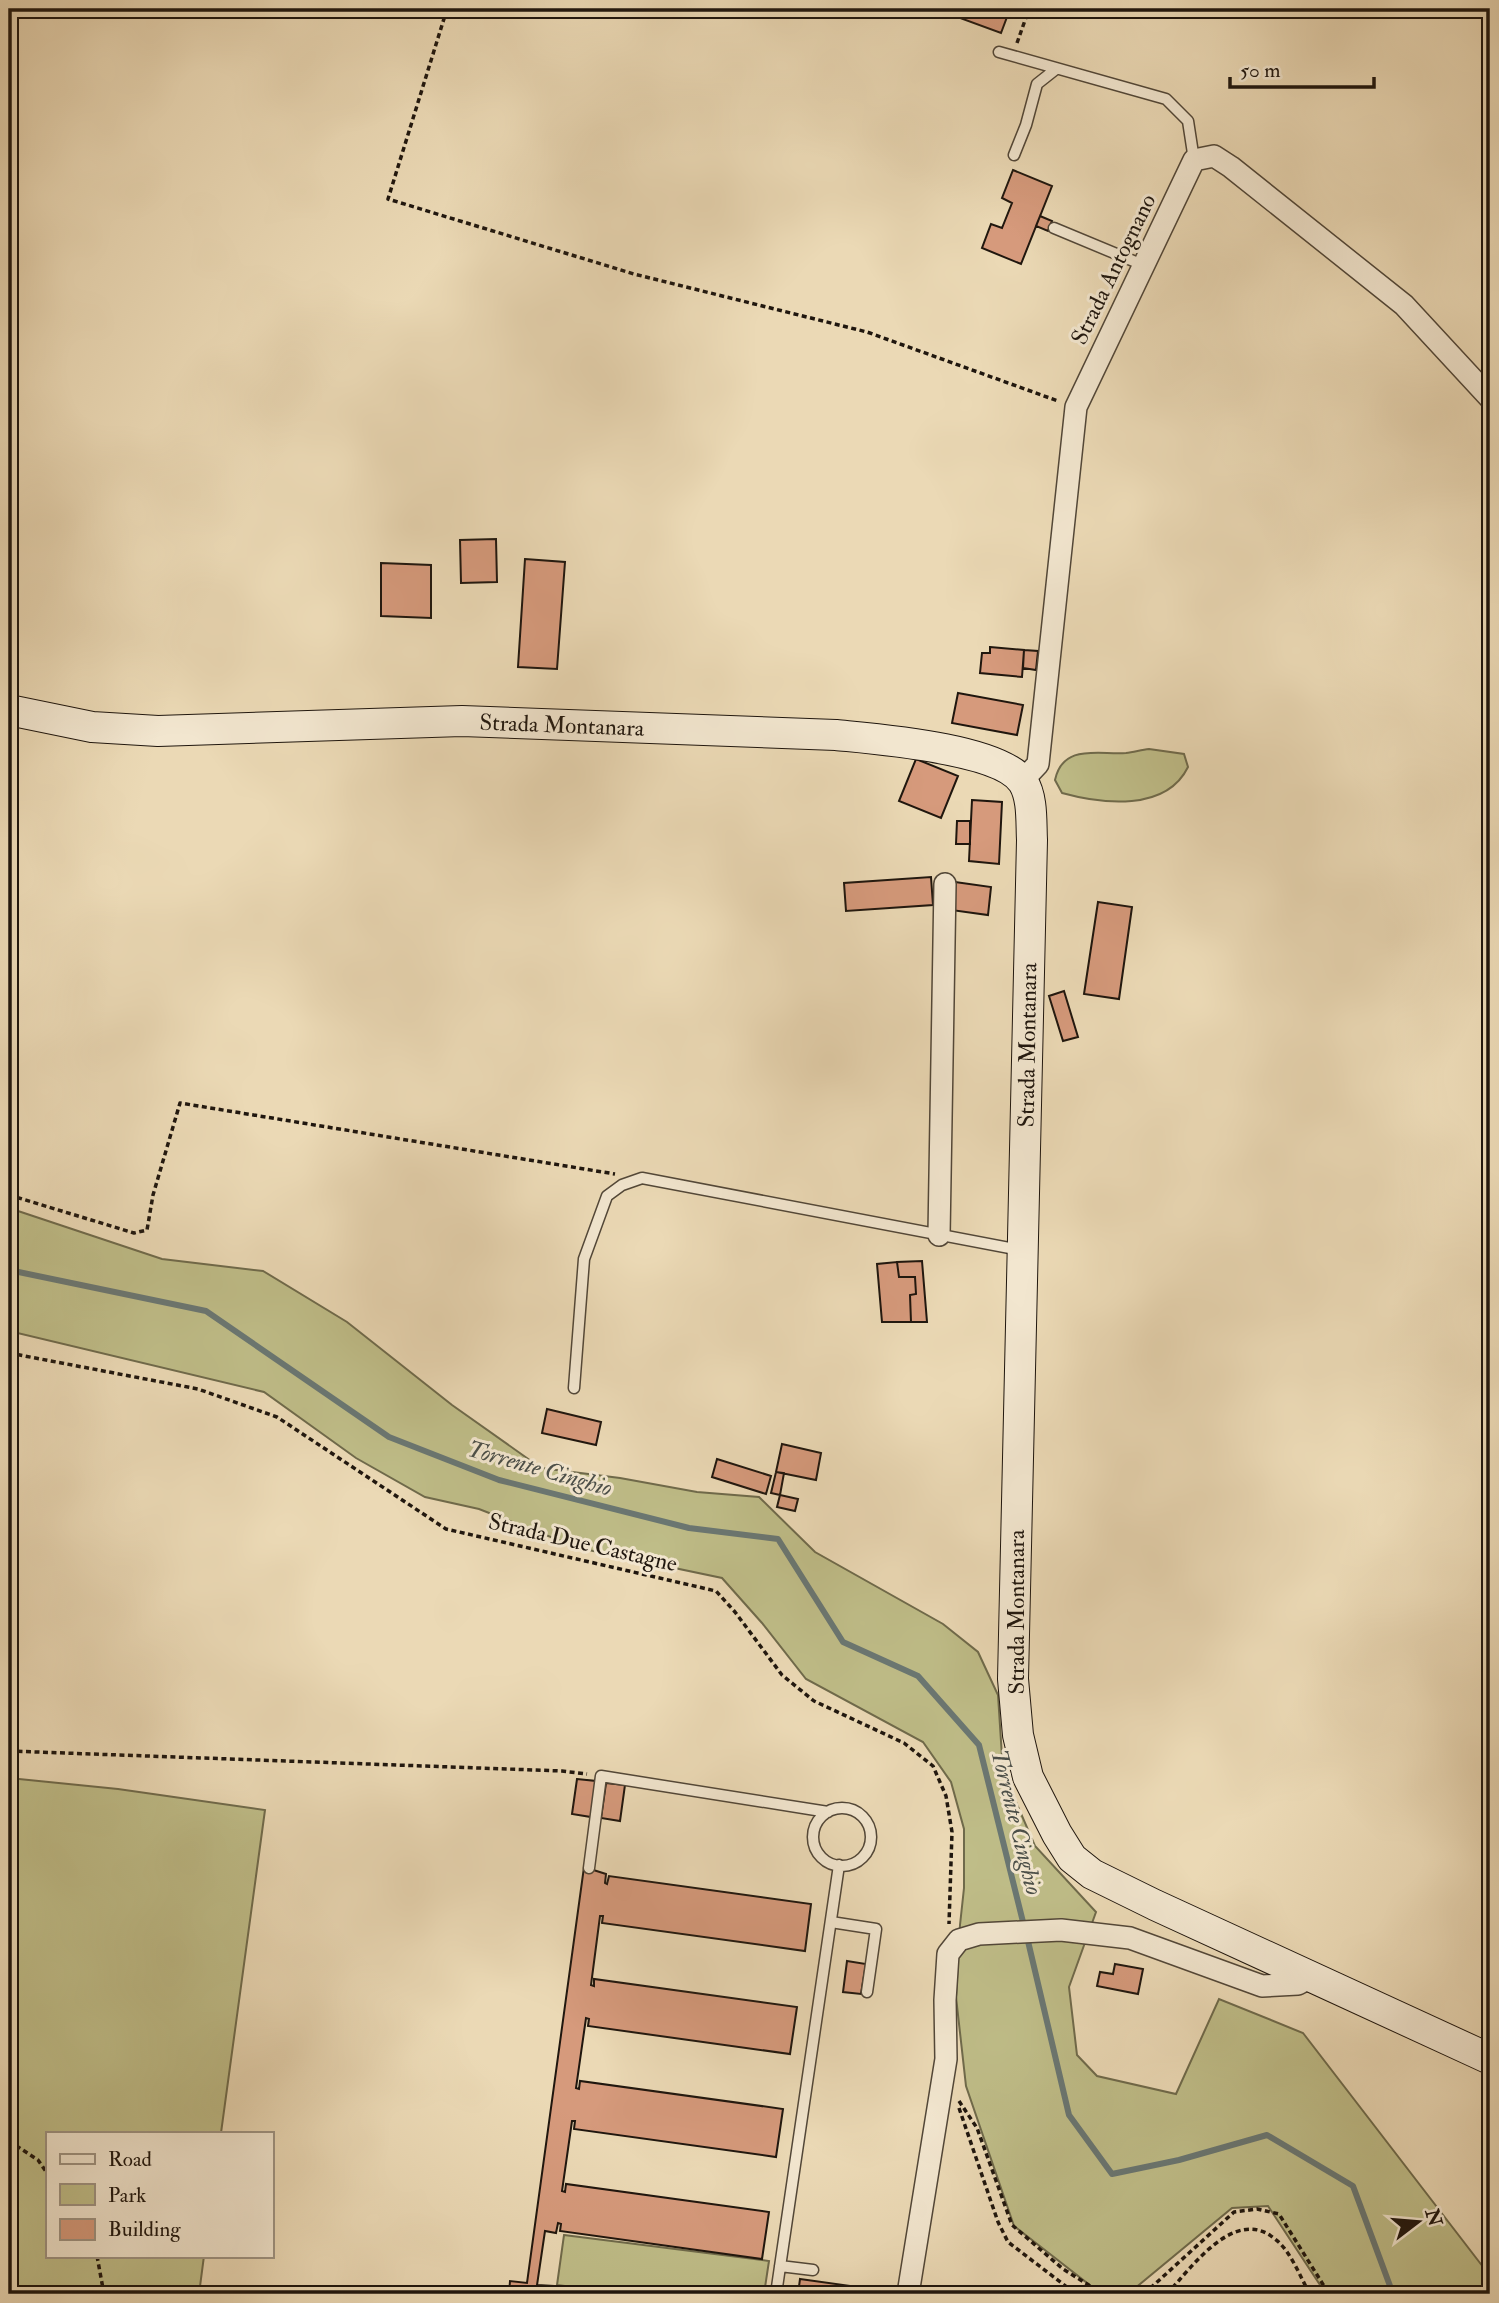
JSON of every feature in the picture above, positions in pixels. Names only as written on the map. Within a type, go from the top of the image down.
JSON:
[{"type":"main road","name":"Strada Montanara","points":[[9,710],[122,731],[462,721],[836,736],[889,740],[959,751],[993,763],[1023,781],[1031,806],[1032,840],[1013,1679],[1018,1735],[1028,1777],[1072,1858],[1092,1874],[1490,2059]]},
{"type":"street","points":[[1194,160],[1214,156],[1231,167],[1404,305],[1490,398]]},
{"type":"street","name":"Strada Antognano","points":[[1023,781],[1038,764],[1076,407],[1194,160]]},
{"type":"street","points":[[939,1235],[945,884]]},
{"type":"street","points":[[908,2294],[946,2059],[945,2000],[948,1954],[959,1940],[978,1934],[1060,1930],[1130,1938],[1262,1986],[1298,1984],[1313,1976]]},
{"type":"lane","points":[[999,52],[1166,99],[1188,121],[1194,160]]},
{"type":"lane","points":[[1014,155],[1026,125],[1037,84],[1056,69]]},
{"type":"lane","points":[[1054,228],[1143,265]]},
{"type":"lane","points":[[573,1388],[584,1259],[607,1196],[622,1185],[642,1178],[1023,1251]]},
{"type":"lane","points":[[589,1868],[601,1776],[828,1812],[849,1808],[865,1819],[870,1829],[869,1846],[865,1855],[854,1863],[839,1865],[824,1859],[814,1843],[817,1823],[828,1812]]},
{"type":"lane","points":[[776,2294],[839,1865]]},
{"type":"lane","points":[[831,1922],[876,1929],[867,1992]]},
{"type":"lane","points":[[780,2266],[813,2270]]},
{"type":"path","points":[[447,9],[388,199],[634,274],[867,332],[1076,407]]},
{"type":"path","points":[[1013,57],[1029,9]]},
{"type":"path","points":[[9,1195],[134,1233],[147,1230],[153,1195],[180,1103],[642,1178]]},
{"type":"path","name":"Strada Due Castagne","points":[[9,1353],[198,1388],[277,1417],[446,1529],[716,1591],[736,1612],[782,1675],[804,1693],[814,1701],[904,1743],[933,1766],[946,1796],[952,1832],[948,1954]]},
{"type":"path","points":[[9,1751],[572,1772]]},
{"type":"path","points":[[1076,2294],[1008,2242],[956,2097],[977,2128],[1012,2225],[1063,2269],[1103,2294]]},
{"type":"path","points":[[9,2141],[38,2160],[46,2172]]},
{"type":"path","points":[[1144,2294],[1234,2211],[1257,2209],[1279,2214],[1329,2294]]},
{"type":"path","points":[[1167,2294],[1221,2239],[1235,2232],[1251,2229],[1264,2231],[1276,2239],[1310,2294]]},
{"type":"path","points":[[97,2258],[104,2294]]},
{"type":"green space","points":[[1149,749],[1184,754],[1188,767],[1178,781],[1165,792],[1149,798],[1114,801],[1078,797],[1062,793],[1055,780],[1059,768],[1066,760],[1083,753],[1126,753]]},
{"type":"green space","points":[[9,1208],[162,1259],[263,1271],[347,1322],[452,1405],[541,1468],[620,1478],[697,1492],[759,1497],[815,1552],[943,1624],[978,1652],[998,1695],[1003,1772],[1035,1846],[1096,1912],[1069,1987],[1077,2055],[1097,2076],[1176,2094],[1219,1999],[1303,2033],[1490,2276],[1490,2294],[1326,2294],[1268,2206],[1232,2208],[1128,2294],[1113,2294],[1091,2286],[1014,2226],[966,2086],[956,1997],[964,1888],[964,1829],[951,1782],[923,1742],[806,1679],[722,1578],[579,1548],[479,1509],[425,1497],[356,1458],[264,1392],[9,1331]]},
{"type":"green space","points":[[9,1778],[118,1789],[265,1810],[221,2132],[46,2132],[46,2258],[204,2258],[199,2294],[9,2294]]},
{"type":"green space","points":[[564,2235],[769,2261],[764,2294],[628,2294],[557,2285]]},
{"type":"building","points":[[964,9],[1010,9],[1001,33],[960,18]]},
{"type":"building","points":[[1013,170],[1052,186],[1021,264],[982,248],[991,224],[1002,228],[1012,203],[1002,198]]},
{"type":"building","points":[[1040,216],[1052,221],[1048,231],[1036,226]]},
{"type":"building","points":[[496,539],[497,582],[461,583],[460,540]]},
{"type":"building","points":[[525,559],[565,562],[557,669],[518,667]]},
{"type":"building","points":[[381,563],[431,565],[431,618],[381,616]]},
{"type":"building","points":[[990,647],[1024,650],[1022,677],[980,673],[982,653],[990,653]]},
{"type":"building","points":[[1024,650],[1038,651],[1036,670],[1023,668]]},
{"type":"building","points":[[958,693],[1023,705],[1017,735],[952,723]]},
{"type":"building","points":[[916,759],[958,776],[941,818],[899,801]]},
{"type":"building","points":[[972,800],[1002,802],[999,864],[969,861]]},
{"type":"building","points":[[957,821],[970,821],[970,844],[956,844]]},
{"type":"building","points":[[931,877],[933,905],[846,911],[844,883]]},
{"type":"building","points":[[955,882],[991,887],[988,915],[951,910]]},
{"type":"building","points":[[1098,902],[1132,907],[1119,999],[1084,994]]},
{"type":"building","points":[[1064,991],[1078,1037],[1063,1041],[1049,996]]},
{"type":"building","points":[[922,1261],[927,1322],[911,1322],[910,1295],[916,1294],[915,1277],[899,1277],[897,1262]]},
{"type":"building","points":[[897,1262],[899,1277],[915,1277],[916,1294],[910,1295],[911,1322],[882,1322],[877,1264]]},
{"type":"building","points":[[547,1409],[601,1422],[596,1445],[542,1433]]},
{"type":"building","points":[[782,1444],[821,1453],[816,1480],[776,1472]]},
{"type":"building","points":[[717,1459],[771,1476],[766,1494],[712,1477]]},
{"type":"building","points":[[776,1472],[784,1473],[780,1495],[771,1493]]},
{"type":"building","points":[[780,1495],[798,1499],[795,1511],[777,1507]]},
{"type":"building","points":[[577,1779],[596,1781],[591,1817],[572,1814]]},
{"type":"building","points":[[606,1783],[625,1785],[620,1821],[601,1818]]},
{"type":"building","points":[[584,1867],[606,1874],[607,1884],[609,1876],[811,1904],[805,1951],[602,1923],[603,1916],[600,1916],[591,1985],[594,1986],[594,1979],[797,2007],[790,2054],[588,2026],[589,2019],[586,2018],[576,2088],[579,2089],[580,2081],[783,2109],[776,2157],[574,2129],[575,2121],[572,2121],[562,2191],[565,2192],[566,2184],[769,2212],[762,2259],[560,2231],[561,2224],[558,2223],[556,2233],[545,2231],[537,2285],[553,2286],[551,2294],[509,2294],[510,2281],[527,2283]]},
{"type":"building","points":[[847,1961],[866,1964],[861,1994],[843,1992]]},
{"type":"building","points":[[1115,1964],[1143,1969],[1138,1994],[1097,1986],[1100,1972],[1113,1974]]},
{"type":"building","points":[[800,2279],[858,2287],[857,2294],[798,2294]]},
{"type":"waterway","name":"Torrente Cinghio","points":[[9,1270],[206,1311],[389,1437],[499,1480],[689,1528],[778,1539],[843,1642],[918,1676],[979,1745],[1024,1926]]},
{"type":"waterway","name":"Torrente Cinghio","points":[[1027,1937],[1069,2115],[1112,2174],[1179,2160],[1267,2135],[1353,2186],[1393,2294]]}]
